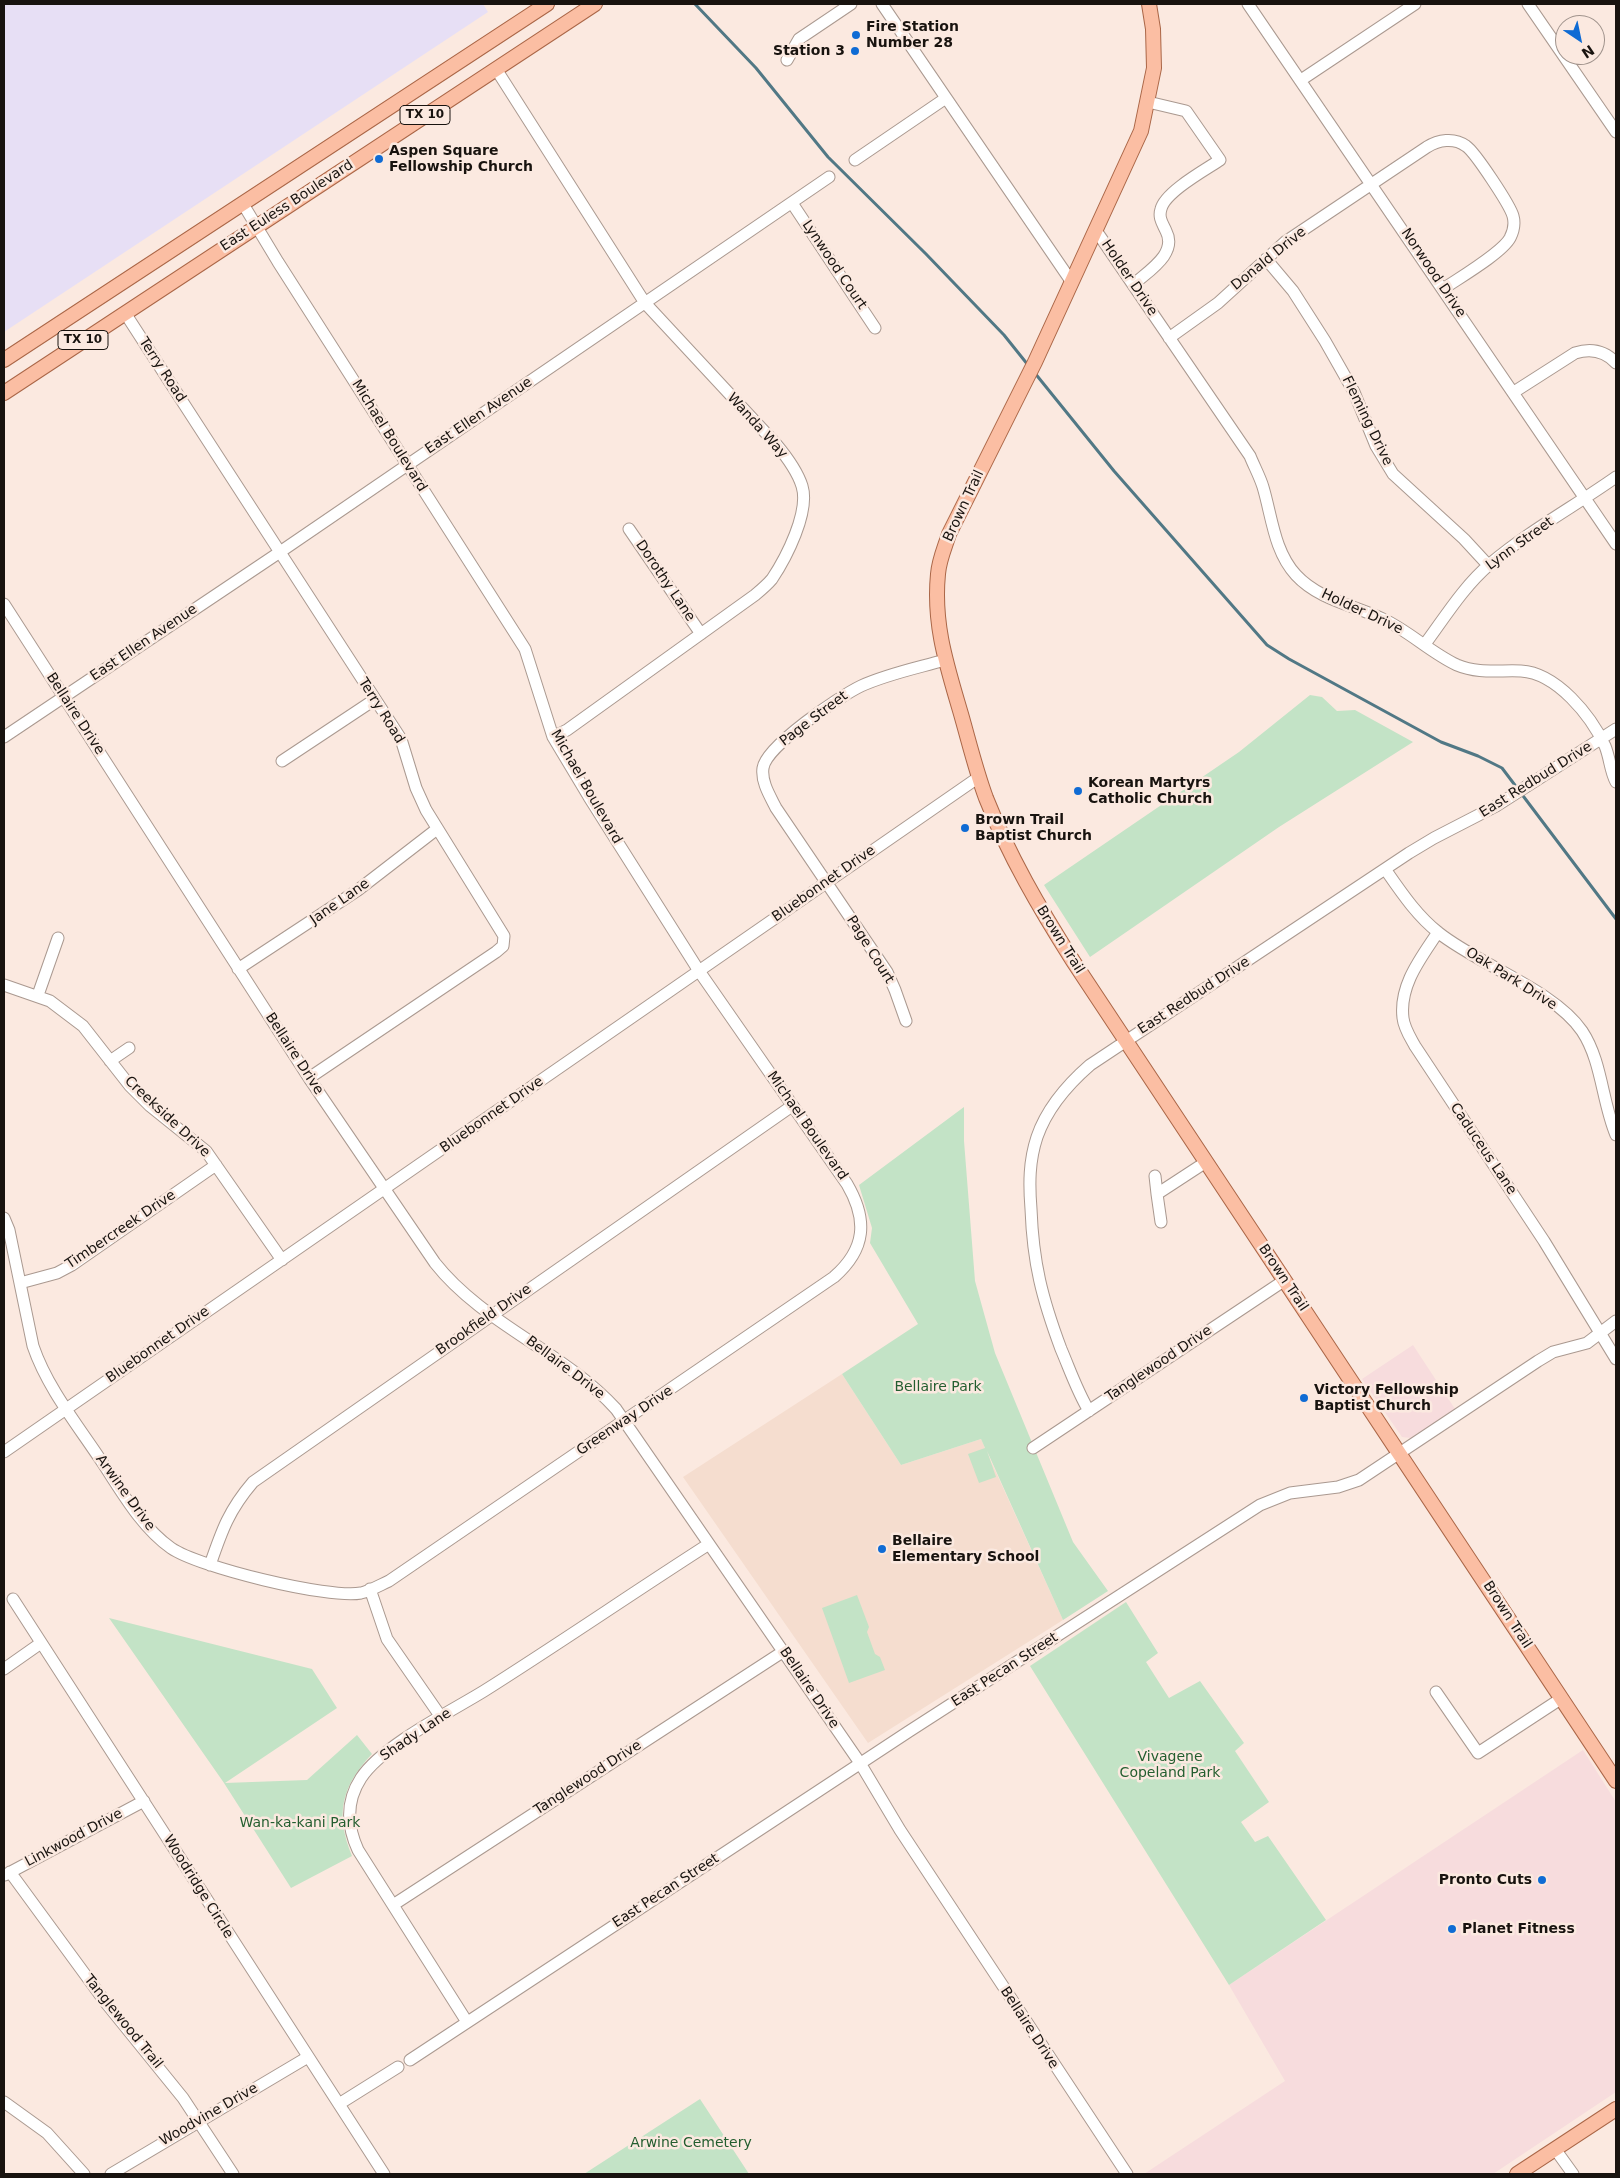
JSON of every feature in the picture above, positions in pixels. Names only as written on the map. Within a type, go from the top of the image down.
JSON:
[{"type":"main road","name":"East Euless Boulevard","points":[[4,360],[547,4]]},
{"type":"main road","name":"East Euless Boulevard","points":[[4,393],[255,226],[596,4]]},
{"type":"main road","name":"Brown Trail","points":[[1150,4],[1154,68],[1141,131],[1035,362],[949,534],[941,558],[938,572],[936,619],[945,660],[979,777],[1015,863],[1036,902],[1616,1781]]},
{"type":"main road","points":[[1517,2174],[1616,2109]]},
{"type":"street","points":[[787,60],[799,39],[851,4]]},
{"type":"street","points":[[882,4],[1071,281]]},
{"type":"street","name":"Norwood Drive","points":[[1248,4],[1616,544]]},
{"type":"street","points":[[1301,80],[1415,4]]},
{"type":"street","points":[[1528,4],[1616,132]]},
{"type":"street","name":"Wanda Way","points":[[496,69],[645,303],[776,444],[789,460],[802,487],[802,512],[788,551],[771,580],[755,595],[701,634],[566,730],[553,737]]},
{"type":"street","points":[[855,160],[946,98]]},
{"type":"street","points":[[1133,284],[1166,254],[1170,247],[1170,238],[1161,220],[1160,210],[1164,202],[1181,187],[1220,160],[1186,110],[1148,102]]},
{"type":"street","name":"Donald Drive","points":[[1169,338],[1218,302],[1285,242],[1427,147],[1441,140],[1459,142],[1472,151],[1510,208],[1514,223],[1511,237],[1502,248],[1443,289]]},
{"type":"street","name":"East Ellen Avenue","points":[[4,737],[280,552],[829,177]]},
{"type":"street","name":"Lynwood Court","points":[[792,203],[875,328]]},
{"type":"street","name":"Michael Boulevard","points":[[243,204],[255,226],[525,649],[553,737],[589,798],[699,971],[854,1197],[861,1220],[860,1234]]},
{"type":"street","name":"Holder Drive","points":[[1095,229],[1250,456],[1262,485],[1279,548],[1296,576],[1324,595],[1383,619],[1458,665],[1482,671],[1521,671],[1544,678],[1558,686],[1568,695],[1601,739],[1616,782]]},
{"type":"street","name":"Fleming Drive","points":[[1266,259],[1293,291],[1329,348],[1354,392],[1376,446],[1393,474],[1464,539],[1488,565]]},
{"type":"street","points":[[1060,265],[1077,268]]},
{"type":"street","name":"Terry Road","points":[[125,313],[401,739],[416,788],[437,829],[496,920],[504,936],[503,946],[309,1078]]},
{"type":"street","points":[[1514,392],[1575,353],[1584,350],[1602,352],[1610,356],[1616,363]]},
{"type":"street","name":"Lynn Street","points":[[1425,644],[1462,595],[1488,565],[1510,548],[1616,477]]},
{"type":"street","name":"Dorothy Lane","points":[[629,529],[701,634]]},
{"type":"street","name":"Bellaire Drive","points":[[4,604],[309,1078],[384,1190],[446,1277],[470,1299],[596,1389],[624,1421],[860,1763],[900,1830],[1127,2174]]},
{"type":"street","name":"Page Street","points":[[827,882],[768,794],[762,775],[765,762],[774,749],[787,738],[846,694],[863,685],[945,660]]},
{"type":"street","points":[[282,761],[374,700]]},
{"type":"street","name":"East Redbud Drive","points":[[1090,1410],[1079,1394],[1047,1309],[1039,1281],[1032,1234],[1029,1174],[1037,1137],[1052,1106],[1075,1078],[1126,1041],[1385,869],[1434,838],[1510,797],[1616,729]]},
{"type":"street","name":"Bluebonnet Drive","points":[[4,1452],[979,777]]},
{"type":"street","name":"Jane Lane","points":[[238,969],[358,890],[437,829]]},
{"type":"street","name":"Oak Park Drive","points":[[1385,869],[1405,898],[1438,932],[1558,1007],[1581,1030],[1593,1055],[1609,1118],[1616,1135]]},
{"type":"street","name":"Page Court","points":[[827,882],[887,972],[906,1021]]},
{"type":"street","name":"Caduceus Lane","points":[[1438,932],[1411,974],[1405,989],[1402,1018],[1406,1030],[1420,1055],[1544,1241],[1616,1359]]},
{"type":"street","points":[[38,995],[58,938]]},
{"type":"street","name":"Creekside Drive","points":[[4,985],[38,995],[50,1001],[83,1026],[130,1086],[150,1106],[195,1140],[216,1165],[282,1260]]},
{"type":"street","points":[[110,1061],[128,1048]]},
{"type":"street","name":"Brookfield Drive","points":[[210,1565],[224,1524],[236,1502],[253,1482],[792,1106]]},
{"type":"street","points":[[1157,1194],[1206,1162]]},
{"type":"street","name":"Timbercreek Drive","points":[[20,1283],[57,1273],[72,1265],[216,1165]]},
{"type":"street","points":[[1156,1176],[1161,1222]]},
{"type":"street","name":"Arwine Drive","points":[[4,1218],[37,1358],[66,1409],[148,1528],[171,1548],[187,1557],[210,1565],[299,1588],[360,1593],[370,1589]]},
{"type":"street","name":"Greenway Drive","points":[[370,1589],[389,1581],[834,1277],[854,1257],[860,1234]]},
{"type":"street","name":"Tanglewood Drive","points":[[1033,1448],[1285,1280]]},
{"type":"street","name":"East Pecan Street","points":[[410,2060],[860,1763],[1260,1505],[1290,1493],[1348,1485],[1553,1352],[1587,1343],[1616,1321]]},
{"type":"street","name":"Shady Lane","points":[[467,2022],[358,1850],[351,1833],[350,1810],[352,1800],[362,1777],[375,1762],[395,1746],[709,1544]]},
{"type":"street","points":[[370,1589],[387,1639],[441,1717]]},
{"type":"street","name":"Woodridge Circle","points":[[13,1599],[384,2174]]},
{"type":"street","points":[[4,1669],[41,1643]]},
{"type":"street","name":"Tanglewood Drive","points":[[393,1905],[784,1652]]},
{"type":"street","points":[[1436,1692],[1478,1753],[1562,1698]]},
{"type":"street","name":"Linkwood Drive","points":[[7,1874],[144,1801]]},
{"type":"street","name":"Tanglewood Trail","points":[[7,1874],[106,2003],[159,2067],[198,2121],[232,2174]]},
{"type":"street","name":"Woodvine Drive","points":[[111,2174],[308,2056]]},
{"type":"street","points":[[339,2104],[398,2067]]},
{"type":"street","points":[[4,2102],[47,2134],[84,2174]]},
{"type":"street","points":[[1555,2149],[1572,2174]]},
{"type":"shaded area","points":[[4,4],[483,4],[488,12],[4,332]]},
{"type":"shaded area","points":[[1413,1345],[1455,1409],[1411,1438],[1402,1437],[1362,1379]]},
{"type":"shaded area","name":"Bellaire Elementary School","points":[[842,1374],[901,1465],[981,1439],[1063,1620],[868,1743],[683,1477]]},
{"type":"shaded area","points":[[1583,1750],[1616,1802],[1616,2092],[1493,2174],[1144,2174],[1285,2081],[1229,1985]]},
{"type":"green space","points":[[1310,695],[1322,697],[1337,711],[1355,710],[1413,742],[1279,827],[1090,957],[1044,885],[1239,752]]},
{"type":"green space","name":"Bellaire Park","points":[[964,1107],[964,1141],[975,1281],[995,1353],[1073,1542],[1108,1591],[1063,1620],[987,1451],[996,1477],[979,1483],[968,1454],[985,1448],[981,1439],[901,1465],[842,1374],[918,1324],[870,1243],[872,1228],[859,1185]]},
{"type":"green space","points":[[857,1595],[869,1627],[867,1632],[875,1654],[880,1657],[885,1670],[849,1683],[822,1608]]},
{"type":"green space","name":"Vivagene Copeland Park","points":[[1126,1602],[1158,1653],[1146,1662],[1169,1698],[1200,1681],[1244,1743],[1235,1751],[1269,1802],[1241,1822],[1255,1842],[1268,1836],[1326,1920],[1229,1985],[1030,1666]]},
{"type":"green space","name":"Wan-ka-kani Park","points":[[109,1618],[312,1669],[337,1708],[225,1783],[307,1780],[357,1735],[372,1754],[353,1778],[344,1802],[344,1827],[352,1856],[291,1888],[224,1783]]},
{"type":"green space","name":"Arwine Cemetery","points":[[700,2099],[749,2174],[584,2174]]},
{"type":"waterway","points":[[695,4],[756,68],[828,157],[1004,335],[1028,365]]},
{"type":"waterway","points":[[1034,372],[1114,471],[1267,645],[1289,659],[1441,742],[1478,756],[1502,768],[1616,919]]},
{"type":"place","name":"Fire Station Number 28","points":[[856,35]]},
{"type":"place","name":"Station 3","points":[[855,51]]},
{"type":"place","name":"Aspen Square Fellowship Church","points":[[379,159]]},
{"type":"place","name":"Korean Martyrs Catholic Church","points":[[1078,791]]},
{"type":"place","name":"Brown Trail Baptist Church","points":[[965,828]]},
{"type":"place","name":"Victory Fellowship Baptist Church","points":[[1304,1398]]},
{"type":"place","name":"Bellaire Elementary School","points":[[882,1549]]},
{"type":"place","name":"Pronto Cuts","points":[[1542,1880]]},
{"type":"place","name":"Planet Fitness","points":[[1452,1929]]}]
